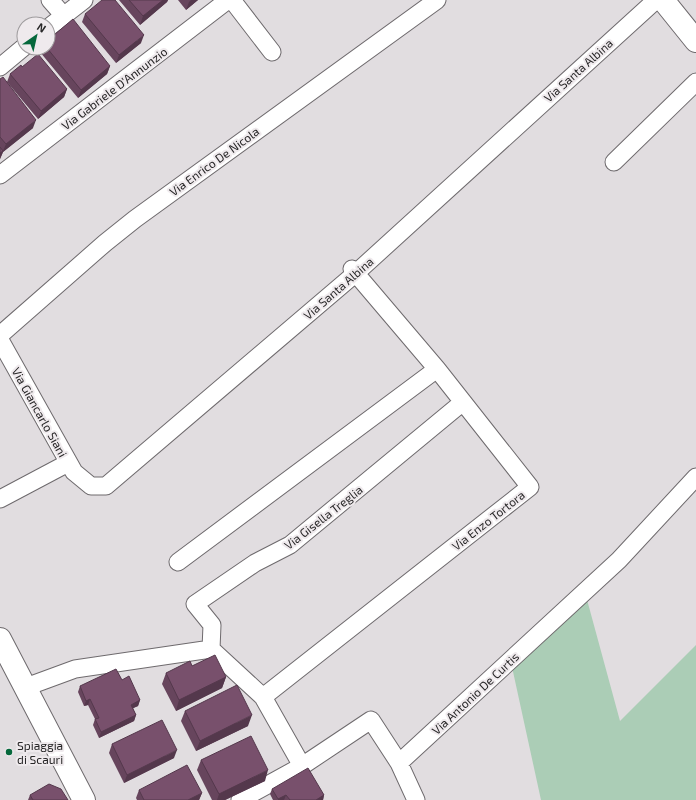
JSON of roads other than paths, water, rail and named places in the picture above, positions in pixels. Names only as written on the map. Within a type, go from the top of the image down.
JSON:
[{"type":"street","points":[[50,0],[64,16]]},
{"type":"street","points":[[56,22],[84,0]]},
{"type":"street","name":"Via Gabriele D'Annunzio","points":[[0,175],[228,0]]},
{"type":"street","points":[[232,0],[272,52]]},
{"type":"street","name":"Via Enrico De Nicola","points":[[0,335],[135,218],[437,0]]},
{"type":"street","name":"Via Santa Albina","points":[[68,463],[74,472],[91,486],[106,486],[354,271],[656,0]]},
{"type":"street","points":[[663,0],[696,40]]},
{"type":"street","points":[[0,66],[16,54]]},
{"type":"street","points":[[614,162],[696,82]]},
{"type":"street","name":"Via Enzo Tortora","points":[[263,698],[530,487],[437,369],[354,271]]},
{"type":"street","name":"Via Giancarlo Siani","points":[[0,340],[68,463]]},
{"type":"street","points":[[178,562],[437,369]]},
{"type":"street","name":"Via Gisella Treglia","points":[[211,648],[212,625],[195,604],[255,563],[290,546],[463,402]]},
{"type":"street","points":[[0,499],[68,463]]},
{"type":"street","name":"Via Antonio De Curtis","points":[[399,763],[619,560],[696,477]]},
{"type":"street","points":[[0,639],[84,800]]},
{"type":"street","points":[[26,687],[75,669],[211,648],[263,698],[302,766]]},
{"type":"street","points":[[240,800],[259,796],[371,720],[399,763],[416,800]]},
{"type":"place","name":"Spiaggia di Scauri","points":[[9,752]]}]
